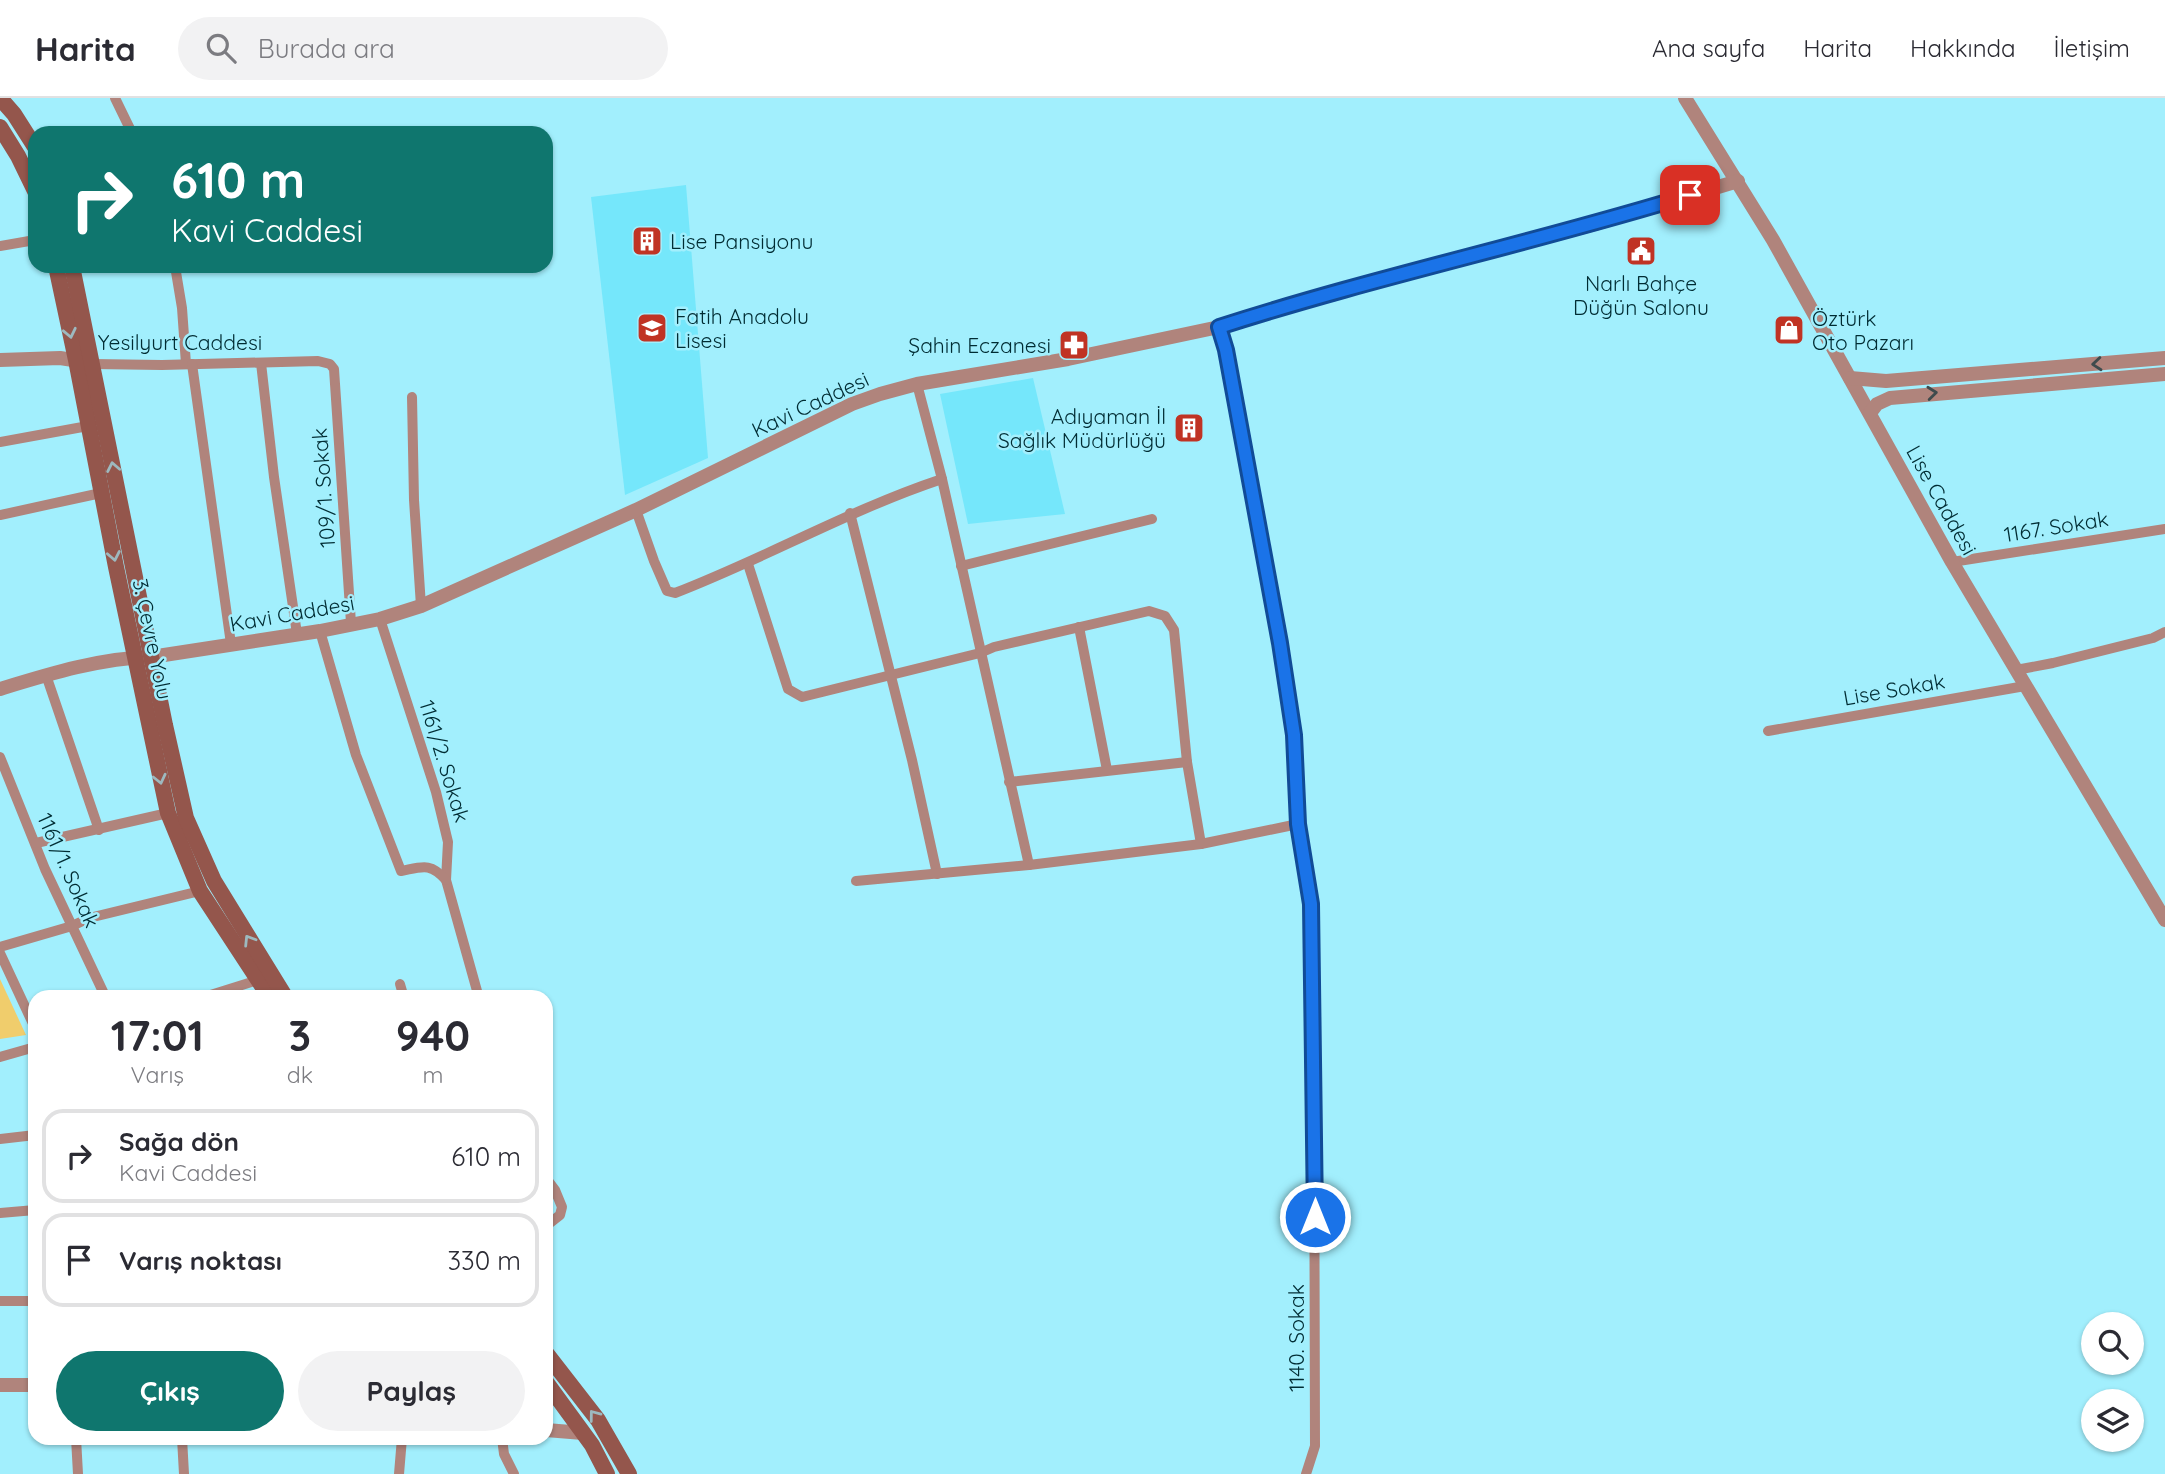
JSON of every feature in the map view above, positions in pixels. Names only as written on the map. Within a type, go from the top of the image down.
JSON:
[{"type":"main road","points":[[0,98],[28,137]]},
{"type":"main road","points":[[0,127],[28,177]]},
{"type":"main road","name":"3. Çevre Yolu","points":[[57,273],[101,493],[196,844],[219,891],[281,990]]},
{"type":"main road","name":"3. Çevre Yolu","points":[[74,273],[93,364],[168,813],[200,891],[265,990]]},
{"type":"main road","points":[[553,1362],[603,1427],[629,1474]]},
{"type":"main road","points":[[553,1392],[583,1433],[607,1474]]},
{"type":"street","points":[[115,98],[129,126]]},
{"type":"street","name":"Lise Caddesi","points":[[1685,98],[1738,181],[1952,562],[2165,920]]},
{"type":"street","name":"Kavi Caddesi","points":[[0,689],[46,675],[380,619],[421,606],[636,510],[859,401],[917,384],[1068,359],[1219,327],[1357,286],[1595,224],[1738,181]]},
{"type":"street","points":[[0,246],[28,241]]},
{"type":"street","points":[[176,273],[230,644]]},
{"type":"street","name":"1140. Sokak","points":[[1219,327],[1282,656],[1294,735],[1298,824],[1311,904],[1315,1446],[1306,1474]]},
{"type":"street","points":[[1850,378],[1886,381],[2165,358]]},
{"type":"street","name":"Yesilyurt Caddesi","points":[[0,360],[76,360],[93,364],[318,361]]},
{"type":"street","name":"109/1. Sokak","points":[[318,361],[334,369],[351,623]]},
{"type":"street","points":[[261,363],[274,477],[297,634]]},
{"type":"street","points":[[1870,413],[1877,404],[1890,398],[2165,374]]},
{"type":"street","points":[[917,384],[942,479],[1029,865]]},
{"type":"street","points":[[412,397],[414,500],[421,606]]},
{"type":"street","points":[[0,442],[88,426]]},
{"type":"street","points":[[636,510],[667,591],[675,593],[748,564],[850,513],[942,479]]},
{"type":"street","points":[[0,515],[101,493]]},
{"type":"street","points":[[850,513],[912,760],[937,874]]},
{"type":"street","points":[[961,566],[1152,519]]},
{"type":"street","name":"1167. Sokak","points":[[1952,562],[2165,528]]},
{"type":"street","points":[[748,564],[788,689],[792,693],[808,697],[980,653],[994,647],[1149,611],[1157,612],[1168,619],[1174,630],[1186,762],[1201,844]]},
{"type":"street","name":"1161/2. Sokak","points":[[380,619],[436,792],[448,842],[446,880],[477,990]]},
{"type":"street","points":[[1079,627],[1107,770]]},
{"type":"street","points":[[320,631],[356,755],[401,871],[425,866],[437,870],[446,880]]},
{"type":"street","points":[[2016,670],[2153,638],[2165,632]]},
{"type":"street","points":[[46,675],[99,830]]},
{"type":"street","name":"Lise Sokak","points":[[1768,731],[2025,686]]},
{"type":"street","name":"1161/1. Sokak","points":[[0,757],[102,990]]},
{"type":"street","points":[[1009,782],[1186,762]]},
{"type":"street","points":[[36,844],[168,813]]},
{"type":"street","points":[[856,881],[1029,865],[1201,844],[1298,824]]},
{"type":"street","points":[[0,947],[72,926],[89,918],[200,891]]},
{"type":"street","points":[[0,953],[28,1013]]},
{"type":"street","points":[[225,990],[258,979]]},
{"type":"street","points":[[400,984],[402,990]]},
{"type":"street","points":[[0,1056],[28,1050]]},
{"type":"street","points":[[0,1139],[28,1136]]},
{"type":"street","points":[[553,1187],[562,1207],[560,1215],[553,1220]]},
{"type":"street","points":[[0,1213],[28,1211]]},
{"type":"street","points":[[0,1301],[28,1301]]},
{"type":"street","points":[[0,1385],[28,1385]]},
{"type":"street","points":[[553,1431],[583,1433]]},
{"type":"street","points":[[76,1445],[78,1474]]},
{"type":"street","points":[[182,1445],[184,1474]]},
{"type":"street","points":[[399,1474],[401,1445]]},
{"type":"street","points":[[503,1445],[513,1474]]},
{"type":"shaded area","name":"Fatih Anadolu Lisesi","points":[[686,185],[708,458],[625,495],[591,197]]},
{"type":"shaded area","points":[[1033,378],[1065,514],[968,524],[940,394]]},
{"type":"shaded area","points":[[0,979],[26,1035],[0,1039]]},
{"type":"place","name":"Lise Pansiyonu","points":[[647,241]]},
{"type":"place","name":"Narlı Bahçe Düğün Salonu","points":[[1641,251]]},
{"type":"place","name":"Fatih Anadolu Lisesi","points":[[652,328]]},
{"type":"place","name":"Öztürk Oto Pazarı","points":[[1789,330]]},
{"type":"place","name":"Şahin Eczanesi","points":[[1074,345]]},
{"type":"place","name":"Adıyaman İl Sağlık Müdürlüğü","points":[[1189,428]]},
{"type":"route","points":[[1315,1217],[1311,904],[1298,824],[1294,735],[1272,598],[1226,350],[1219,327],[1289,305],[1595,224],[1690,195]]}]
